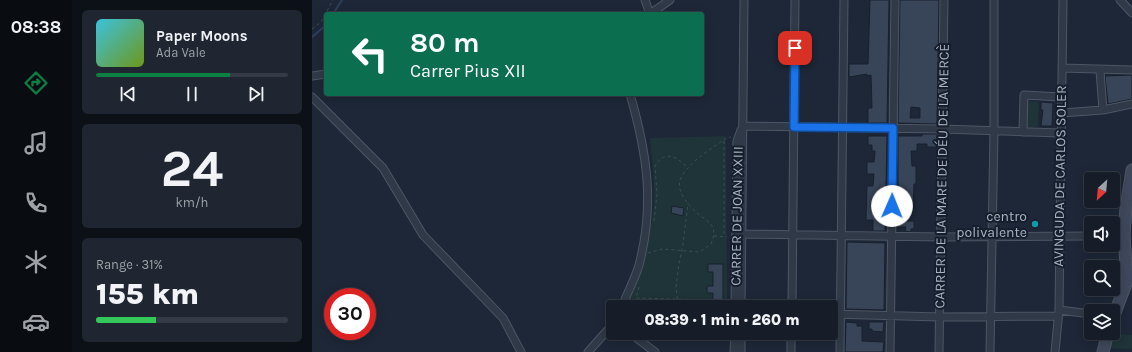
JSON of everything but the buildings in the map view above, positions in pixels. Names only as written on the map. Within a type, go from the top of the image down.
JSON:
[{"type":"street","points":[[644,0],[649,12]]},
{"type":"street","points":[[653,12],[670,0]]},
{"type":"street","name":"CARRER DE JOAN XXIII","points":[[741,300],[744,0]]},
{"type":"street","points":[[792,300],[795,0]]},
{"type":"street","points":[[840,352],[844,0]]},
{"type":"street","points":[[890,352],[895,0]]},
{"type":"street","name":"CARRER DE LA MARE DE DÉU DE LA MERCÈ","points":[[939,352],[944,0]]},
{"type":"street","points":[[990,352],[993,237],[994,0]]},
{"type":"street","name":"AVINGUDA DE CARLOS SOLER","points":[[1055,352],[1058,313],[1063,0]]},
{"type":"street","points":[[1120,0],[1132,13]]},
{"type":"street","points":[[1062,68],[1100,71],[1132,70]]},
{"type":"street","points":[[1100,71],[1103,110]]},
{"type":"street","points":[[312,76],[324,74]]},
{"type":"street","points":[[1023,132],[1024,95],[1061,97]]},
{"type":"street","points":[[625,300],[639,266],[646,228],[649,185],[641,132],[631,96]]},
{"type":"street","points":[[312,97],[383,168],[422,235],[503,318],[521,352]]},
{"type":"street","points":[[1061,113],[1103,110],[1132,104]]},
{"type":"street","points":[[743,126],[942,129],[1060,133]]},
{"type":"street","name":"CARRER DE JOAN XXIII","points":[[735,300],[737,141],[743,126]]},
{"type":"street","points":[[1118,304],[1127,281],[1124,236],[1132,170]]},
{"type":"street","points":[[743,234],[941,237],[1084,236]]},
{"type":"street","points":[[841,314],[940,317],[1058,313],[1084,314]]},
{"type":"street","points":[[588,352],[606,332]]},
{"type":"street","points":[[639,340],[655,352]]},
{"type":"street","points":[[734,352],[735,340]]},
{"type":"street","points":[[741,340],[741,352]]},
{"type":"street","points":[[791,340],[791,352]]},
{"type":"street","points":[[1103,350],[1106,340]]},
{"type":"path","points":[[326,12],[333,0]]},
{"type":"path","points":[[312,29],[321,22],[324,16]]},
{"type":"path","points":[[648,250],[647,254],[662,249],[700,252],[711,244],[714,236],[710,222],[695,211],[688,203],[680,190],[679,183],[681,177],[688,168],[724,140],[724,237]]},
{"type":"path","points":[[653,226],[657,194],[655,166],[662,157],[668,155],[675,157],[688,168]]},
{"type":"path","points":[[639,286],[636,298],[678,300],[676,287],[688,203]]},
{"type":"path","points":[[714,236],[727,237]]},
{"type":"green space","points":[[1023,101],[1039,102],[1038,127],[1022,127]]},
{"type":"green space","points":[[726,136],[727,300],[629,300],[642,264],[652,223],[654,189],[650,138]]},
{"type":"green space","points":[[1120,334],[1132,335],[1132,349],[1103,348],[1106,340],[1120,340]]},
{"type":"waterway","points":[[334,12],[342,0]]},
{"type":"waterway","points":[[312,37],[324,27]]},
{"type":"place","name":"centro polivalente","points":[[1035,224]]},
{"type":"route","points":[[795,48],[794,127],[893,128],[892,206]]}]
